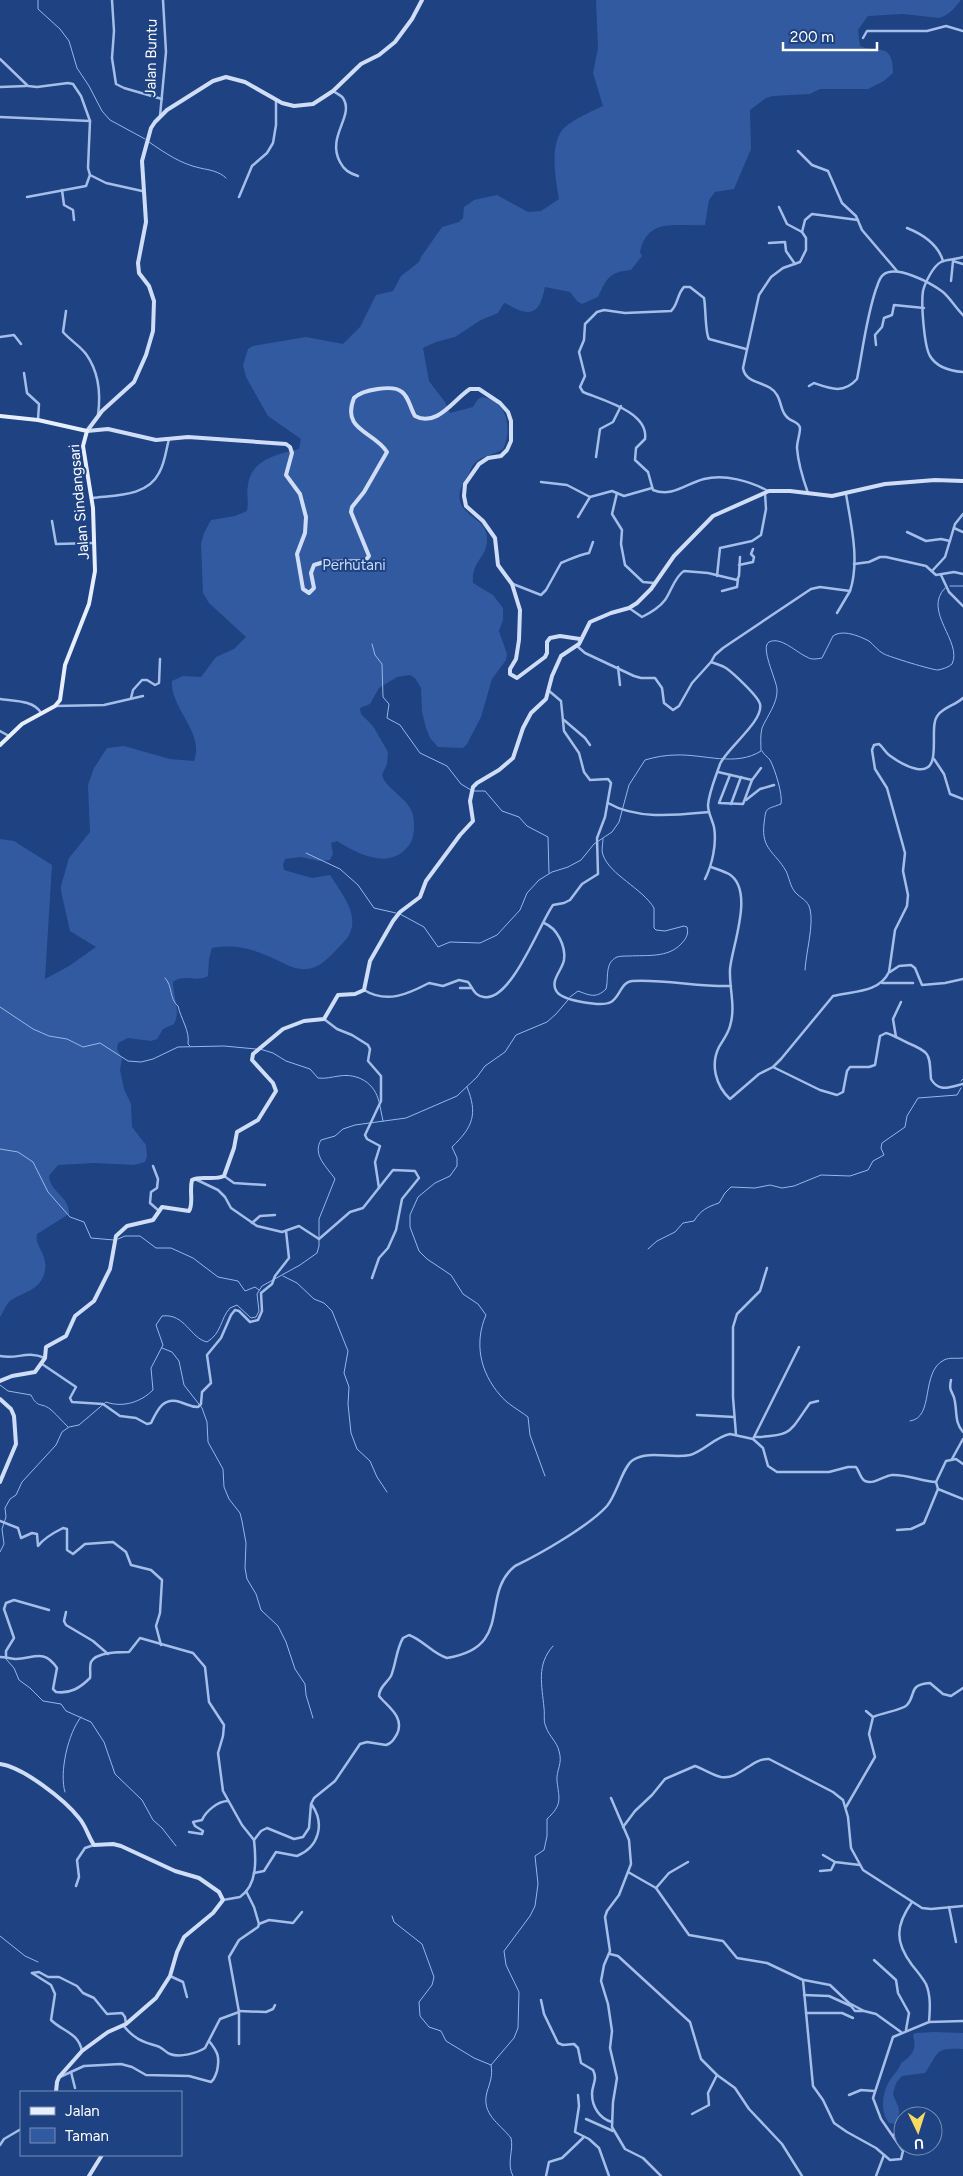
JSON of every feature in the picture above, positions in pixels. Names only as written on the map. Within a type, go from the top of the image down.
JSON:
[{"type":"main road","points":[[87,430],[98,416],[137,377],[146,355],[154,326],[153,294],[138,269],[146,231],[142,191],[142,161],[151,128],[160,116],[214,81],[226,77],[245,82],[276,100],[294,106],[307,106],[334,91],[356,68],[380,55],[395,42],[412,19],[422,0]]},
{"type":"main road","points":[[0,416],[38,420],[78,430],[108,429],[147,439],[188,437],[286,444],[291,448],[286,475],[300,494],[306,516],[305,533],[298,554],[303,589],[309,593],[314,588],[311,573],[314,565],[324,562],[365,561],[369,556],[351,512],[352,507],[364,492],[387,452],[356,426],[350,411],[354,398],[365,391],[396,388],[404,393],[415,416],[426,419],[437,416],[470,390],[479,389],[500,403],[510,415],[511,441],[505,453],[488,458],[479,464],[465,484],[464,496],[466,506],[483,521],[495,538],[498,565],[512,584],[521,620],[516,659],[509,670],[511,676],[517,678],[544,657],[547,653],[547,642],[550,638],[560,636],[580,639]]},
{"type":"main road","points":[[78,430],[83,446]]},
{"type":"main road","name":"Jalan Sindangsari","points":[[55,706],[62,692],[65,665],[89,604],[95,581],[92,498],[83,446],[87,430]]},
{"type":"main road","points":[[0,1381],[12,1376],[35,1372],[45,1358],[46,1347],[66,1336],[75,1316],[94,1301],[110,1269],[116,1237],[126,1226],[153,1220],[158,1210],[166,1207],[189,1211],[192,1205],[191,1183],[194,1179],[212,1179],[224,1176],[234,1148],[237,1132],[258,1120],[276,1091],[273,1082],[252,1060],[254,1052],[283,1029],[304,1021],[324,1019],[338,995],[355,994],[364,990],[370,962],[399,913],[420,897],[431,874],[460,835],[471,824],[473,818],[470,801],[473,787],[513,758],[523,728],[534,709],[544,702],[561,656],[576,646],[590,622],[629,608],[637,603],[656,582],[674,556],[713,516],[767,492],[808,493],[832,496],[885,484],[935,480],[963,481]]},
{"type":"main road","points":[[0,745],[22,724],[55,706]]},
{"type":"main road","points":[[0,1399],[11,1409],[14,1416],[13,1425],[16,1444],[0,1482]]},
{"type":"main road","points":[[0,1764],[15,1768],[51,1792],[78,1816],[94,1845],[113,1844],[121,1846],[175,1871],[193,1875],[219,1892],[223,1900],[213,1913],[184,1937],[177,1952],[170,1976],[156,1998],[124,2025],[108,2032],[82,2052],[59,2077],[56,2091]]},
{"type":"main road","points":[[89,2176],[101,2156]]},
{"type":"street","points":[[112,0],[114,31],[112,58],[116,84],[162,99]]},
{"type":"street","name":"Jalan Buntu","points":[[160,116],[166,52],[163,0]]},
{"type":"street","points":[[863,38],[867,31],[927,31],[946,26],[963,30]]},
{"type":"street","points":[[0,59],[28,86]]},
{"type":"street","points":[[0,87],[28,86],[37,88],[68,83],[73,84],[82,96],[90,121],[88,168],[90,175],[86,186],[27,197]]},
{"type":"street","points":[[334,91],[344,100],[346,114],[337,135],[336,151],[342,166],[349,174],[358,176]]},
{"type":"street","points":[[239,197],[252,166],[267,153],[274,143],[276,100]]},
{"type":"street","points":[[0,117],[90,121]]},
{"type":"street","points":[[798,151],[812,165],[828,171],[840,200],[858,220],[862,230],[897,271],[927,283],[945,294],[963,315]]},
{"type":"street","points":[[90,175],[106,183],[142,191]]},
{"type":"street","points":[[62,190],[64,205],[73,210],[74,220]]},
{"type":"street","points":[[779,207],[787,224],[802,232],[806,238],[806,250],[800,262],[784,268],[771,277],[759,294],[743,368],[745,377],[771,387],[776,393],[785,416],[799,427],[798,452],[808,493]]},
{"type":"street","points":[[802,232],[805,220],[812,214],[858,220]]},
{"type":"street","points":[[907,228],[924,236],[941,255],[943,260]]},
{"type":"street","points":[[770,242],[785,242],[786,251],[795,264]]},
{"type":"street","points":[[953,261],[963,257]]},
{"type":"street","points":[[963,264],[943,260],[939,263],[923,290],[925,332],[930,357],[945,369],[963,372]]},
{"type":"street","points":[[950,281],[953,261]]},
{"type":"street","points":[[809,386],[814,383],[835,390],[846,388],[857,379],[865,325],[880,278],[887,273],[897,271]]},
{"type":"street","points":[[717,576],[720,548],[752,541],[761,535],[767,492],[757,485],[717,477],[691,483],[667,493],[657,492],[652,488],[648,472],[634,458],[636,448],[645,439],[644,430],[628,410],[583,392],[580,387],[585,376],[580,352],[584,340],[585,324],[601,310],[625,313],[670,311],[674,308],[682,289],[690,286],[704,298],[707,316],[706,334],[709,339],[746,349]]},
{"type":"street","points":[[876,345],[875,335],[882,328],[884,318],[892,315],[894,305],[924,308]]},
{"type":"street","points":[[66,312],[63,332],[86,354],[97,379],[100,398],[98,416]]},
{"type":"street","points":[[0,337],[14,335],[21,344]]},
{"type":"street","points":[[24,373],[27,393],[39,404],[38,420]]},
{"type":"street","points":[[596,457],[600,429],[613,422],[621,406]]},
{"type":"street","points":[[92,498],[131,493],[149,484],[160,472],[169,439]]},
{"type":"street","points":[[542,482],[567,485],[590,497]]},
{"type":"street","points":[[578,517],[590,497],[610,491],[624,496],[652,488]]},
{"type":"street","points":[[616,493],[612,514],[622,530],[621,544],[625,565],[643,582],[650,584],[656,582]]},
{"type":"street","points":[[838,613],[854,581],[854,564],[846,494]]},
{"type":"street","points":[[932,571],[945,557],[954,528],[963,514]]},
{"type":"street","points":[[52,521],[56,544],[95,543]]},
{"type":"street","points":[[954,528],[963,532]]},
{"type":"street","points":[[907,532],[926,541],[941,539],[950,541]]},
{"type":"street","points":[[512,584],[537,594],[543,594],[561,563],[577,555],[589,553],[593,542]]},
{"type":"street","points":[[740,565],[753,562],[754,558],[751,554],[753,549]]},
{"type":"street","points":[[722,591],[737,587],[740,556]]},
{"type":"street","points":[[854,564],[886,557],[926,566],[936,575],[954,572],[963,574]]},
{"type":"street","points":[[629,608],[641,616],[656,609],[666,599],[679,575],[684,571],[708,573],[735,580],[738,579]]},
{"type":"street","points":[[940,575],[949,592],[963,606]]},
{"type":"street","points":[[576,646],[585,653],[641,678],[655,678],[662,688],[664,703],[673,710],[679,706],[692,683],[723,648],[811,589],[820,586],[850,591]]},
{"type":"street","points":[[131,698],[133,690],[142,680],[147,680],[156,685],[159,682],[160,659]]},
{"type":"street","points":[[705,879],[711,867],[715,834],[709,812],[710,799],[718,772],[730,748],[751,727],[758,715],[760,704],[726,668],[711,662]]},
{"type":"street","points":[[618,667],[620,685]]},
{"type":"street","points":[[364,990],[381,997],[390,998],[423,987],[426,983],[433,982],[443,986],[459,980],[468,982],[482,997],[495,996],[520,965],[553,904],[567,902],[582,884],[598,874],[597,838],[612,786],[610,781],[605,778],[592,780],[584,772],[579,753],[564,731],[561,701],[548,690]]},
{"type":"street","points":[[55,706],[104,705],[143,696]]},
{"type":"street","points":[[963,698],[938,715],[934,721],[934,759],[944,774],[950,794],[963,799]]},
{"type":"street","points":[[0,699],[27,702],[38,708],[41,713]]},
{"type":"street","points":[[564,720],[585,738],[590,746]]},
{"type":"street","points":[[0,731],[8,736]]},
{"type":"street","points":[[882,983],[889,972],[895,930],[908,901],[903,871],[905,853],[887,788],[875,769],[872,750],[874,745],[879,744],[888,754],[912,768],[921,770],[926,768],[934,759]]},
{"type":"street","points":[[745,801],[752,780],[761,768]]},
{"type":"street","points":[[718,772],[752,780]]},
{"type":"street","points":[[730,775],[719,803],[743,804],[760,789],[774,785]]},
{"type":"street","points":[[731,804],[740,777]]},
{"type":"street","points":[[608,803],[628,812],[666,814],[709,812]]},
{"type":"street","points":[[711,867],[730,875],[736,883],[740,894],[742,920],[733,945],[730,972],[732,986],[730,1026],[716,1055],[715,1073],[720,1090],[730,1099],[759,1074],[773,1067],[833,996],[853,994],[882,983],[913,984]]},
{"type":"street","points":[[544,923],[556,930],[562,945],[564,961],[554,984],[559,995],[564,997],[599,1004],[608,1003],[616,998],[624,985],[630,982],[666,982],[704,987],[732,986]]},
{"type":"street","points":[[889,972],[899,966],[911,965],[915,968],[922,984],[929,985],[963,979]]},
{"type":"street","points":[[460,988],[472,988]]},
{"type":"street","points":[[896,1037],[893,1019],[901,1002]]},
{"type":"street","points":[[324,1019],[337,1029],[352,1035],[369,1046],[368,1062],[381,1076],[379,1105],[369,1123],[365,1137],[380,1146],[376,1162],[379,1188]]},
{"type":"street","points":[[773,1067],[820,1090],[837,1095],[843,1092],[850,1067],[870,1068],[875,1065],[881,1034],[886,1033],[923,1048],[930,1060],[931,1080],[938,1087],[944,1089],[963,1084]]},
{"type":"street","points":[[153,1166],[158,1181],[157,1188],[151,1192],[150,1203],[158,1210]]},
{"type":"street","points":[[194,1179],[218,1190],[225,1197],[231,1208],[252,1223],[272,1230],[286,1231],[300,1226],[319,1239],[350,1212],[363,1208],[394,1170],[415,1171],[419,1176],[402,1199],[396,1230],[388,1248],[382,1254],[372,1278]]},
{"type":"street","points":[[224,1176],[234,1183],[265,1185]]},
{"type":"street","points":[[252,1223],[260,1216],[275,1215]]},
{"type":"street","points":[[42,1364],[76,1387],[70,1398],[72,1402],[103,1404],[120,1416],[136,1418],[147,1424],[152,1423],[159,1407],[167,1402],[176,1401],[188,1407],[198,1407],[201,1404],[202,1392],[211,1383],[206,1358],[208,1353],[221,1338],[235,1310],[239,1311],[250,1322],[258,1320],[262,1311],[261,1293],[274,1281],[289,1258],[286,1231]]},
{"type":"street","points":[[736,1435],[733,1327],[737,1314],[760,1291],[767,1268]]},
{"type":"street","points":[[754,1438],[799,1347]]},
{"type":"street","points":[[0,1356],[9,1357],[32,1354],[45,1358]]},
{"type":"street","points":[[951,1380],[949,1390],[955,1400],[957,1424],[963,1432]]},
{"type":"street","points":[[254,1840],[260,1831],[268,1828],[294,1840],[303,1838],[308,1828],[311,1804],[314,1798],[335,1781],[360,1744],[367,1742],[386,1745],[395,1739],[399,1730],[399,1723],[395,1712],[379,1696],[379,1692],[392,1674],[398,1648],[403,1638],[414,1637],[447,1658],[480,1644],[491,1629],[498,1594],[507,1574],[515,1566],[589,1522],[603,1511],[617,1492],[628,1463],[637,1458],[650,1456],[690,1455],[728,1434],[754,1438],[782,1436],[789,1431],[810,1403],[818,1401]]},
{"type":"street","points":[[697,1416],[734,1417]]},
{"type":"street","points":[[754,1438],[764,1448],[768,1466],[777,1472],[829,1472],[852,1466],[856,1468],[866,1481],[880,1480],[889,1475],[900,1475],[936,1482]]},
{"type":"street","points":[[897,1530],[910,1529],[924,1523],[938,1489],[936,1482],[941,1474],[943,1463],[952,1459],[963,1439]]},
{"type":"street","points":[[952,1459],[963,1464]]},
{"type":"street","points":[[938,1489],[963,1499]]},
{"type":"street","points":[[0,1521],[18,1528],[21,1538],[32,1533],[37,1534],[38,1546],[45,1538],[54,1535],[63,1528],[67,1529],[68,1550],[73,1554],[85,1544],[113,1542],[126,1552],[131,1565],[153,1571],[160,1577],[162,1584],[160,1613],[156,1626],[161,1645]]},
{"type":"street","points":[[6,1657],[6,1651],[14,1638],[4,1609],[6,1603],[14,1600],[49,1610]]},
{"type":"street","points":[[66,1612],[64,1621],[66,1625],[93,1641],[108,1654]]},
{"type":"street","points":[[0,1656],[15,1659],[39,1654],[45,1657],[58,1668],[53,1689],[56,1692],[62,1693],[81,1687],[90,1678],[90,1665],[93,1660],[108,1654],[129,1652],[138,1639],[142,1638],[193,1653],[205,1667],[208,1698],[224,1725],[218,1759],[223,1791],[242,1825],[254,1840],[256,1864],[246,1891],[240,1897],[223,1900]]},
{"type":"street","points":[[873,1717],[904,1708],[909,1704],[913,1688],[918,1685],[930,1683],[946,1696],[955,1695],[963,1688]]},
{"type":"street","points":[[866,1711],[873,1717]]},
{"type":"street","points":[[846,1807],[875,1757],[870,1734],[873,1717]]},
{"type":"street","points":[[623,1827],[642,1803],[670,1776],[695,1766],[716,1775],[730,1776],[765,1759],[773,1760],[801,1777],[833,1792],[842,1800],[846,1807],[853,1855],[870,1876],[926,1909],[963,1906]]},
{"type":"street","points":[[611,1798],[629,1844],[630,1864],[619,1895],[605,1914],[605,1927],[610,1954],[604,1965],[601,1981],[608,2004],[612,2031],[610,2048],[617,2078],[612,2122],[614,2131],[625,2149],[643,2158],[661,2176]]},
{"type":"street","points":[[189,1832],[202,1834],[203,1830],[195,1826],[193,1822],[202,1820],[205,1814],[220,1802],[228,1801]]},
{"type":"street","points":[[254,1873],[264,1871],[276,1852],[297,1856],[314,1844],[318,1836],[318,1815],[311,1804]]},
{"type":"street","points":[[76,1886],[78,1877],[77,1860],[85,1848],[94,1845]]},
{"type":"street","points":[[823,1855],[835,1862],[860,1865]]},
{"type":"street","points":[[656,1888],[669,1873],[688,1862]]},
{"type":"street","points":[[820,1871],[831,1870],[835,1862]]},
{"type":"street","points":[[628,1872],[656,1888],[689,1935],[723,1941],[737,1958],[767,1963],[803,1980],[830,1985],[844,1999],[876,2014],[901,2032]]},
{"type":"street","points":[[246,1891],[254,1907],[259,1924]]},
{"type":"street","points":[[912,1902],[901,1918],[899,1929],[901,1947],[926,1986],[930,2005],[929,2022]]},
{"type":"street","points":[[950,1907],[956,1942]]},
{"type":"street","points":[[239,2044],[239,2011],[229,1957],[239,1940],[259,1924],[269,1920],[293,1923],[302,1912]]},
{"type":"street","points":[[610,1954],[618,1956],[687,2019],[692,2026],[701,2059],[734,2088],[749,2109],[782,2144],[802,2176]]},
{"type":"street","points":[[874,1960],[896,1980],[898,1993],[909,2012],[906,2031]]},
{"type":"street","points":[[82,2052],[80,2043],[75,2036],[58,2028],[51,2020],[55,1995],[52,1986],[32,1973],[39,1972],[48,1977],[59,1977],[77,1986],[83,1994],[94,1998],[106,2014],[122,2013],[125,2017],[124,2025],[130,2034],[147,2044],[159,2046],[172,2055],[185,2055],[202,2050],[209,2041],[220,2019],[239,2011],[266,2012],[273,2009],[275,2004]]},
{"type":"street","points":[[170,1976],[184,1982],[187,1997]]},
{"type":"street","points":[[803,1980],[813,2086],[823,2100],[834,2123],[894,2161],[902,2156]]},
{"type":"street","points":[[804,1995],[829,1996],[851,2006],[854,2011],[864,2010]]},
{"type":"street","points":[[541,2000],[544,2014],[558,2043],[561,2045],[574,2044],[578,2048],[581,2063],[593,2070],[596,2081],[592,2095],[596,2109],[602,2118],[612,2122]]},
{"type":"street","points":[[806,2013],[834,2012],[853,2018]]},
{"type":"street","points":[[893,2135],[874,2104],[874,2091],[892,2040],[901,2032],[929,2022],[963,2021]]},
{"type":"street","points":[[59,2077],[86,2066],[120,2064],[132,2067],[145,2074],[189,2076],[211,2082],[214,2079],[220,2059],[218,2052],[209,2041]]},
{"type":"street","points":[[71,2072],[75,2088]]},
{"type":"street","points":[[692,2114],[709,2105],[708,2093],[717,2075]]},
{"type":"street","points":[[848,2095],[861,2090],[874,2091]]},
{"type":"street","points":[[578,2095],[579,2106],[575,2132],[599,2148],[609,2176]]},
{"type":"street","points":[[586,2119],[614,2131]]},
{"type":"street","points":[[0,2145],[4,2139],[20,2130]]},
{"type":"street","points":[[546,2176],[549,2162],[562,2158],[584,2137]]},
{"type":"street","points":[[876,2176],[884,2155]]},
{"type":"green space","name":"Perhutani","points":[[596,0],[961,0],[949,13],[939,18],[903,14],[868,16],[858,30],[860,46],[883,50],[890,56],[893,73],[884,81],[868,89],[820,89],[810,94],[773,96],[766,98],[750,110],[751,149],[734,189],[715,192],[709,200],[705,225],[664,226],[649,233],[640,252],[642,256],[631,270],[613,274],[604,285],[598,297],[582,304],[570,292],[545,287],[542,299],[533,311],[522,311],[504,303],[498,313],[481,320],[455,337],[423,348],[429,381],[445,402],[450,413],[473,407],[478,399],[482,397],[490,399],[497,404],[506,417],[507,433],[503,449],[482,458],[474,464],[461,488],[459,498],[467,512],[485,529],[487,544],[474,569],[473,583],[493,595],[503,608],[503,620],[499,631],[507,654],[506,660],[492,679],[481,717],[463,748],[438,747],[430,738],[422,712],[421,688],[415,678],[410,675],[397,677],[379,688],[370,704],[360,708],[361,714],[373,726],[388,752],[387,764],[382,775],[384,780],[407,803],[412,812],[414,827],[411,842],[404,851],[385,859],[365,855],[337,841],[331,843],[333,854],[330,860],[319,861],[301,857],[285,859],[284,870],[312,878],[330,875],[346,901],[352,919],[352,927],[341,945],[329,958],[308,969],[296,968],[247,949],[226,946],[212,948],[208,976],[199,979],[181,978],[173,982],[177,1009],[174,1024],[163,1029],[157,1039],[151,1041],[128,1038],[118,1043],[117,1049],[122,1059],[120,1070],[124,1089],[131,1104],[132,1127],[146,1145],[147,1156],[145,1162],[134,1165],[94,1163],[58,1165],[49,1176],[50,1182],[66,1203],[69,1214],[37,1234],[37,1242],[45,1259],[43,1277],[40,1283],[30,1291],[8,1303],[0,1317],[0,839],[14,841],[52,865],[45,979],[69,966],[96,947],[70,931],[61,891],[69,858],[90,832],[88,785],[94,768],[107,748],[124,746],[170,759],[194,761],[195,740],[176,701],[172,681],[183,676],[201,677],[216,657],[234,649],[246,637],[209,603],[203,593],[201,544],[204,533],[211,520],[235,516],[247,511],[248,485],[254,469],[267,459],[299,449],[301,439],[268,416],[246,377],[243,365],[248,349],[253,346],[306,337],[343,344],[360,327],[376,295],[393,291],[401,276],[419,262],[442,227],[459,222],[463,218],[464,207],[474,200],[497,195],[528,212],[541,211],[559,199],[554,162],[556,142],[565,127],[583,115],[603,106],[593,73],[598,48]]},
{"type":"green space","points":[[915,2033],[963,2033],[963,2049],[947,2049],[942,2051],[938,2053],[925,2073],[902,2076],[896,2083],[893,2094],[898,2106],[893,2106],[893,2124],[889,2123],[883,2108],[885,2090],[901,2063],[913,2051],[913,2035]]},
{"type":"waterway","points":[[38,0],[38,9],[60,29],[69,41],[77,68],[102,111],[110,120],[145,139]]},
{"type":"waterway","points":[[149,142],[180,161],[217,172],[226,178]]},
{"type":"waterway","points":[[950,586],[963,586]]},
{"type":"waterway","points":[[400,914],[424,927],[438,947],[450,942],[480,943],[497,935],[520,910],[527,893],[539,880],[552,872],[581,860],[594,844],[612,832],[619,822],[629,785],[645,760],[660,756],[676,755],[731,759],[751,756],[761,751],[762,728],[777,694],[766,650],[769,642],[779,641],[809,658],[818,659],[822,658],[833,636],[846,633],[869,641],[888,656],[938,670],[949,666],[952,664],[954,655],[938,606],[939,597],[945,588]]},
{"type":"waterway","points":[[372,644],[375,655],[382,664],[383,697],[389,704],[387,718],[400,725],[420,753],[447,766],[461,784],[471,790]]},
{"type":"waterway","points":[[762,751],[770,760],[774,769],[780,788],[781,800],[781,804],[769,808],[766,812],[764,824],[765,839],[770,850],[786,871],[793,890],[806,901],[810,909],[810,931],[805,970]]},
{"type":"waterway","points":[[474,791],[485,791],[502,811],[519,817],[527,826],[548,837],[549,873]]},
{"type":"waterway","points":[[570,997],[578,991],[592,995],[599,994],[606,989],[610,963],[617,957],[657,955],[670,952],[686,938],[688,930],[684,926],[665,931],[654,928],[654,908],[642,894],[612,869],[602,853],[603,839]]},
{"type":"waterway","points":[[306,853],[340,869],[358,885],[374,908],[396,913]]},
{"type":"waterway","points":[[165,978],[187,1030],[188,1044],[190,1046]]},
{"type":"waterway","points":[[0,1552],[4,1544],[2,1529],[6,1517],[5,1508],[10,1499],[16,1495],[22,1482],[56,1445],[62,1432],[69,1427],[79,1425],[106,1402],[112,1404],[131,1403],[143,1398],[153,1390],[151,1368],[163,1345],[156,1325],[162,1316],[176,1318],[201,1340],[207,1342],[216,1334],[230,1308],[237,1305],[251,1318],[256,1317],[259,1311],[257,1294],[262,1286],[300,1265],[317,1253],[319,1246],[319,1219],[335,1179],[319,1156],[318,1151],[321,1140],[335,1136],[343,1129],[355,1125],[406,1118],[457,1096],[477,1077],[485,1066],[505,1052],[516,1035],[547,1022],[568,1000]]},
{"type":"waterway","points":[[0,1007],[33,1029],[49,1036],[67,1039],[83,1047],[100,1043],[128,1061],[141,1062],[153,1059],[178,1047],[224,1046],[256,1049]]},
{"type":"waterway","points":[[260,1049],[310,1069],[318,1078],[346,1075],[359,1078],[370,1085],[377,1095],[379,1102]]},
{"type":"waterway","points":[[467,1087],[473,1113],[465,1133],[452,1147],[457,1158],[457,1166],[450,1176],[435,1183],[418,1197],[410,1215],[410,1227],[419,1251],[427,1259],[451,1275],[463,1294],[478,1304],[486,1315],[480,1336],[481,1357],[484,1367],[493,1386],[503,1398],[528,1417],[530,1435],[545,1476]]},
{"type":"waterway","points":[[648,1249],[657,1241],[675,1232],[683,1223],[694,1221],[705,1209],[719,1203],[731,1187],[755,1188],[770,1185],[782,1188],[794,1186],[821,1175],[850,1176],[868,1170],[873,1161],[884,1155],[881,1148],[882,1143],[905,1127],[907,1116],[918,1098],[957,1095],[961,1088]]},
{"type":"waterway","points":[[380,1106],[383,1121]]},
{"type":"waterway","points":[[0,1149],[18,1152],[33,1162],[48,1192],[70,1217],[84,1222],[91,1238],[114,1240]]},
{"type":"waterway","points":[[118,1239],[125,1236],[140,1236],[156,1248],[171,1248],[193,1258],[218,1277],[238,1281],[245,1291],[255,1287],[259,1290]]},
{"type":"waterway","points":[[283,1276],[297,1283],[314,1299],[324,1303],[332,1311],[348,1351],[344,1373],[349,1387],[348,1404],[351,1433],[357,1449],[370,1461],[377,1477],[387,1492]]},
{"type":"waterway","points":[[162,1348],[172,1352],[179,1361],[184,1385],[202,1408],[207,1422],[208,1442],[223,1469],[224,1487],[229,1499],[240,1513],[246,1543],[245,1568],[247,1579],[256,1594],[261,1610],[278,1626],[286,1642],[295,1669],[305,1684],[306,1695],[313,1718]]},
{"type":"waterway","points":[[910,1421],[918,1418],[922,1412],[932,1374],[937,1366],[946,1359],[963,1358]]},
{"type":"waterway","points":[[0,1385],[8,1391],[31,1395],[38,1404],[50,1409],[68,1427]]},
{"type":"waterway","points":[[513,2176],[510,2167],[511,2138],[492,2118],[486,2100],[491,2076],[491,2065],[514,2038],[518,2028],[519,1992],[506,1965],[504,1951],[530,1916],[535,1906],[538,1884],[535,1856],[544,1850],[547,1836],[547,1819],[556,1809],[559,1801],[557,1777],[560,1756],[557,1745],[545,1725],[541,1683],[544,1660],[553,1646]]},
{"type":"waterway","points":[[6,1659],[14,1668],[19,1680],[43,1701],[61,1704],[66,1711],[91,1722],[104,1742],[115,1774],[142,1800],[153,1820],[176,1846]]},
{"type":"waterway","points":[[65,1792],[63,1775],[66,1753],[72,1733],[81,1717]]},
{"type":"waterway","points":[[392,1916],[394,1922],[422,1944],[434,1977],[432,1985],[419,2002],[420,2016],[429,2027],[441,2031],[446,2041],[474,2058],[491,2065]]},
{"type":"waterway","points":[[0,1936],[25,1956],[38,1962]]}]
